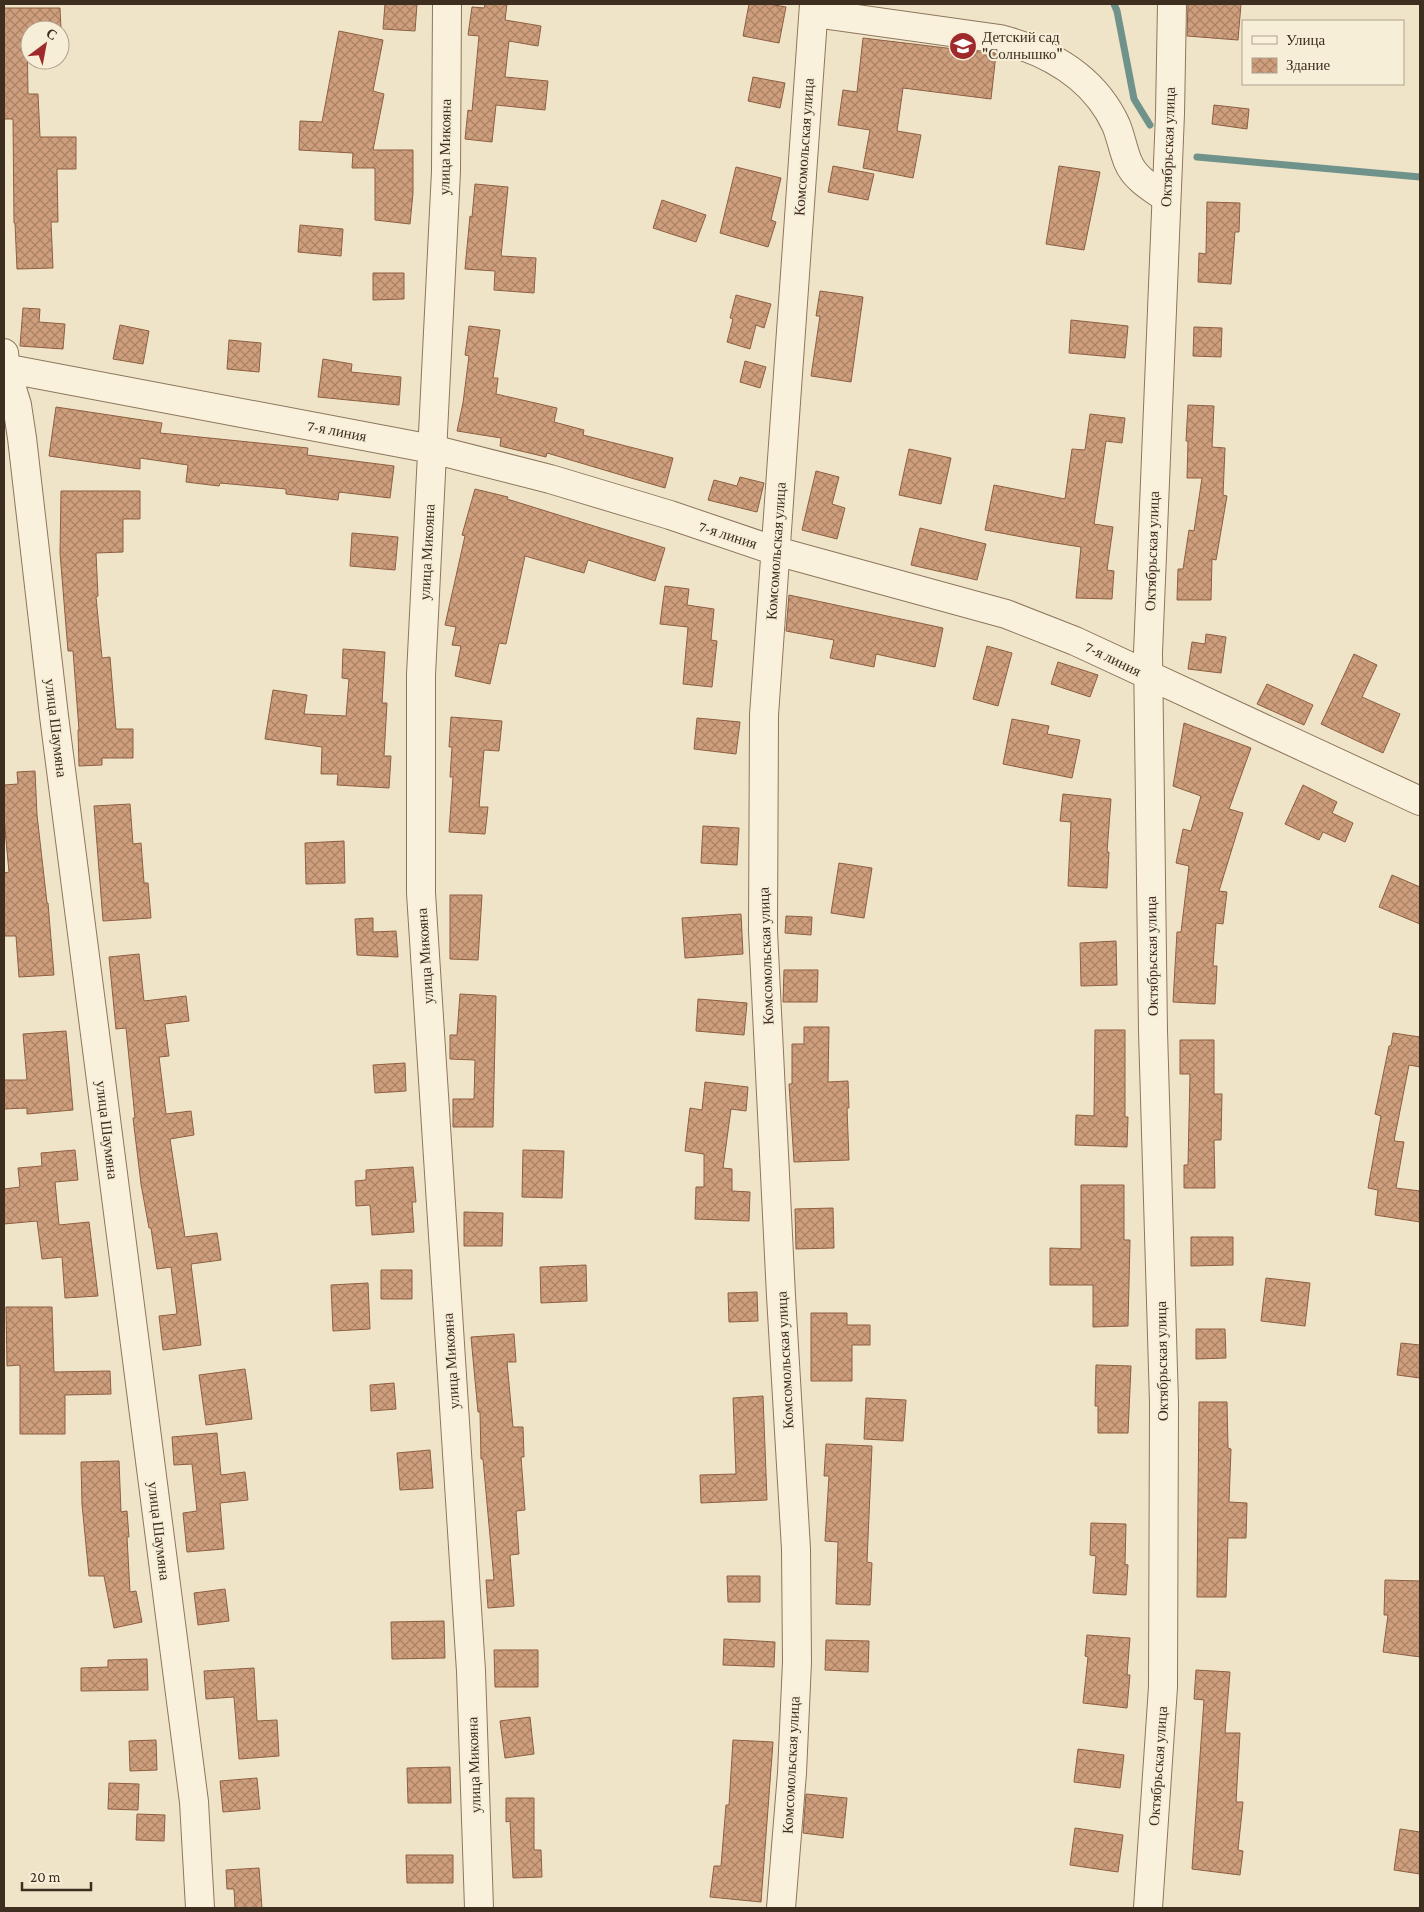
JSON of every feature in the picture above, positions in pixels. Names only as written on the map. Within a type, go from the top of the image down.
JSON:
[{"type":"street","name":"улица Микояна","points":[[447,4],[446,171],[421,675],[421,893],[470,1671],[480,1908]]},
{"type":"street","name":"Октябрьская улица","points":[[1148,1908],[1163,1687],[1164,1404],[1153,1031],[1148,676],[1172,4]]},
{"type":"street","points":[[814,8],[1000,40],[1024,46],[1044,54],[1082,79],[1096,93],[1115,125],[1133,171],[1142,181],[1166,198]]},
{"type":"street","name":"Комсомольская улица","points":[[781,1908],[792,1773],[796,1662],[796,1549],[763,931],[764,715],[814,8]]},
{"type":"street","name":"7-я линия","points":[[4,363],[432,449],[550,479],[670,515],[776,551],[1006,614],[1075,640],[1148,676],[1420,801]]},
{"type":"street","name":"улица Шаумяна","points":[[4,363],[17,405],[22,438],[54,716],[194,1802],[200,1908]]},
{"type":"building","points":[[385,4],[417,4],[415,31],[383,29]]},
{"type":"building","points":[[485,4],[507,4],[505,20],[541,26],[538,46],[509,41],[505,77],[548,81],[545,110],[496,105],[492,142],[465,139],[468,110],[472,111],[479,36],[468,35],[472,7],[484,8]]},
{"type":"building","points":[[749,4],[769,4],[786,7],[779,43],[743,36]]},
{"type":"building","points":[[1188,4],[1241,4],[1238,40],[1187,36]]},
{"type":"building","points":[[4,8],[60,8],[61,20],[20,20],[20,70],[28,70],[28,94],[38,94],[40,137],[76,137],[76,169],[57,169],[58,222],[51,222],[53,268],[17,269],[14,223],[13,119],[4,119]]},
{"type":"building","points":[[339,31],[383,40],[373,91],[384,94],[373,150],[413,150],[413,193],[410,224],[375,220],[375,168],[352,168],[353,153],[299,150],[300,121],[322,122]]},
{"type":"building","points":[[863,38],[996,54],[991,99],[903,88],[897,131],[921,135],[913,178],[863,168],[870,130],[838,125],[843,90],[857,92]]},
{"type":"building","points":[[753,77],[785,83],[780,108],[748,101]]},
{"type":"building","points":[[1214,105],[1249,109],[1247,129],[1212,124]]},
{"type":"building","points":[[833,166],[874,174],[868,200],[828,192]]},
{"type":"building","points":[[1059,166],[1100,172],[1084,250],[1046,244]]},
{"type":"building","points":[[736,167],[781,178],[771,220],[776,222],[768,247],[720,233]]},
{"type":"building","points":[[475,184],[508,187],[501,256],[536,258],[534,293],[494,290],[495,271],[465,269]]},
{"type":"building","points":[[662,200],[706,215],[696,242],[653,228]]},
{"type":"building","points":[[1207,202],[1240,203],[1239,232],[1235,232],[1231,284],[1198,282],[1199,253],[1206,254]]},
{"type":"building","points":[[300,225],[343,229],[341,256],[298,252]]},
{"type":"building","points":[[373,273],[404,273],[404,299],[373,300]]},
{"type":"building","points":[[820,291],[863,297],[851,382],[811,376],[820,316],[816,316]]},
{"type":"building","points":[[736,295],[771,304],[764,328],[756,325],[750,349],[727,342],[733,319],[730,318]]},
{"type":"building","points":[[23,308],[40,309],[39,322],[65,324],[63,349],[20,346]]},
{"type":"building","points":[[1071,320],[1128,326],[1125,358],[1069,353]]},
{"type":"building","points":[[120,325],[149,331],[143,364],[113,359]]},
{"type":"building","points":[[469,326],[500,330],[493,378],[498,378],[496,394],[557,408],[554,422],[584,430],[583,435],[673,458],[665,488],[547,453],[546,457],[500,446],[501,438],[457,431],[463,403],[469,356],[465,355]]},
{"type":"building","points":[[1194,327],[1222,328],[1221,357],[1193,356]]},
{"type":"building","points":[[229,340],[261,343],[259,372],[227,369]]},
{"type":"building","points":[[323,359],[352,364],[351,372],[401,377],[399,405],[318,397]]},
{"type":"building","points":[[745,361],[766,367],[760,388],[740,382]]},
{"type":"building","points":[[1188,405],[1214,406],[1212,447],[1225,448],[1223,495],[1227,496],[1216,560],[1212,559],[1211,600],[1177,600],[1178,569],[1183,569],[1189,530],[1194,531],[1202,478],[1187,478],[1188,441],[1186,441]]},
{"type":"building","points":[[56,407],[162,423],[160,433],[308,448],[307,455],[394,466],[390,498],[339,492],[338,500],[286,494],[286,489],[220,483],[219,486],[186,482],[188,465],[140,458],[140,469],[49,456]]},
{"type":"building","points":[[1090,414],[1125,418],[1122,443],[1106,441],[1094,524],[1113,527],[1107,570],[1114,571],[1112,599],[1076,598],[1081,547],[985,530],[994,485],[1065,499],[1072,449],[1085,450]]},
{"type":"building","points":[[909,449],[951,458],[941,504],[899,495]]},
{"type":"building","points":[[816,471],[839,477],[832,504],[845,508],[837,539],[802,530]]},
{"type":"building","points":[[740,477],[764,483],[757,512],[708,500],[714,480],[737,486]]},
{"type":"building","points":[[475,489],[508,497],[507,499],[665,548],[655,581],[588,560],[584,573],[525,556],[506,644],[499,643],[490,684],[455,676],[461,646],[452,645],[456,627],[445,625],[465,536],[462,535]]},
{"type":"building","points":[[61,491],[140,491],[140,519],[123,519],[123,552],[96,553],[98,596],[96,597],[102,658],[110,657],[116,729],[133,729],[133,758],[102,758],[102,765],[79,766],[79,730],[73,651],[68,651],[60,553]]},
{"type":"building","points":[[920,528],[986,544],[977,580],[911,565]]},
{"type":"building","points":[[352,533],[398,537],[395,570],[350,566]]},
{"type":"building","points":[[665,586],[689,589],[687,605],[714,609],[711,640],[717,641],[712,687],[683,684],[688,627],[660,624]]},
{"type":"building","points":[[789,595],[943,628],[935,667],[876,654],[874,667],[830,658],[834,640],[786,631]]},
{"type":"building","points":[[1206,634],[1226,637],[1221,673],[1188,669],[1192,642],[1205,644]]},
{"type":"building","points":[[987,646],[1012,653],[998,706],[973,699]]},
{"type":"building","points":[[343,649],[385,652],[382,703],[387,703],[384,756],[391,756],[389,788],[337,785],[338,774],[321,774],[322,747],[265,739],[273,690],[307,695],[304,714],[346,716],[349,679],[342,678]]},
{"type":"building","points":[[1354,654],[1377,665],[1362,697],[1400,714],[1383,753],[1321,724]]},
{"type":"building","points":[[1058,662],[1098,675],[1090,697],[1051,684]]},
{"type":"building","points":[[1267,684],[1313,705],[1304,725],[1257,704]]},
{"type":"building","points":[[451,717],[502,721],[499,751],[484,750],[479,807],[488,807],[485,834],[449,832],[453,777],[450,777],[452,747],[449,747]]},
{"type":"building","points":[[697,718],[740,722],[736,754],[694,749]]},
{"type":"building","points":[[1012,719],[1049,726],[1047,734],[1080,740],[1072,778],[1003,764]]},
{"type":"building","points":[[1184,723],[1251,748],[1229,809],[1243,813],[1219,891],[1227,892],[1223,924],[1216,923],[1213,966],[1217,966],[1215,1004],[1173,1002],[1177,932],[1181,932],[1189,866],[1176,863],[1183,829],[1191,831],[1201,796],[1173,786]]},
{"type":"building","points":[[35,771],[37,815],[48,903],[54,975],[19,977],[16,936],[4,936],[4,873],[9,872],[4,819],[4,785],[18,784],[17,772]]},
{"type":"building","points":[[1303,785],[1337,802],[1332,813],[1353,823],[1345,842],[1323,832],[1319,840],[1285,824]]},
{"type":"building","points":[[1063,794],[1111,799],[1107,852],[1109,852],[1107,888],[1068,886],[1071,822],[1060,821]]},
{"type":"building","points":[[130,804],[133,844],[141,843],[144,883],[148,883],[151,918],[103,921],[94,806]]},
{"type":"building","points":[[703,826],[739,828],[737,865],[701,863]]},
{"type":"building","points":[[344,841],[345,883],[306,884],[305,843]]},
{"type":"building","points":[[839,863],[872,868],[864,918],[831,913]]},
{"type":"building","points":[[1392,875],[1420,887],[1420,924],[1379,907]]},
{"type":"building","points":[[450,895],[482,895],[478,960],[450,959]]},
{"type":"building","points":[[741,914],[743,954],[685,958],[682,918]]},
{"type":"building","points":[[786,916],[812,917],[811,935],[785,933]]},
{"type":"building","points":[[373,918],[373,932],[396,931],[398,957],[357,955],[355,919]]},
{"type":"building","points":[[1116,941],[1117,985],[1081,986],[1080,943]]},
{"type":"building","points":[[139,954],[144,1001],[186,996],[189,1021],[165,1024],[169,1056],[159,1057],[166,1114],[191,1111],[194,1135],[170,1139],[185,1237],[217,1233],[221,1260],[191,1264],[201,1345],[163,1350],[159,1316],[177,1314],[171,1267],[157,1269],[151,1228],[149,1228],[141,1184],[133,1118],[135,1118],[126,1028],[116,1029],[109,957]]},
{"type":"building","points":[[784,970],[818,970],[817,1002],[783,1002]]},
{"type":"building","points":[[460,994],[496,996],[493,1127],[453,1127],[453,1099],[474,1099],[475,1060],[450,1059],[450,1035],[457,1035]]},
{"type":"building","points":[[698,999],[747,1003],[744,1035],[696,1031]]},
{"type":"building","points":[[804,1027],[829,1027],[828,1082],[848,1081],[849,1160],[794,1162],[789,1084],[792,1084],[792,1044],[804,1044]]},
{"type":"building","points":[[1095,1030],[1125,1030],[1125,1117],[1128,1117],[1127,1147],[1075,1145],[1076,1115],[1094,1116]]},
{"type":"building","points":[[66,1031],[73,1110],[27,1114],[27,1108],[4,1109],[4,1080],[27,1080],[23,1034]]},
{"type":"building","points":[[1393,1033],[1420,1037],[1420,1067],[1409,1065],[1394,1141],[1404,1142],[1396,1188],[1420,1191],[1420,1222],[1375,1215],[1378,1190],[1368,1188],[1381,1116],[1375,1114]]},
{"type":"building","points":[[1180,1040],[1214,1040],[1214,1094],[1222,1094],[1221,1140],[1214,1140],[1215,1188],[1184,1188],[1184,1165],[1188,1165],[1190,1074],[1180,1074]]},
{"type":"building","points":[[405,1063],[406,1091],[375,1093],[373,1065]]},
{"type":"building","points":[[705,1082],[748,1087],[746,1111],[731,1109],[723,1168],[732,1169],[732,1191],[750,1192],[749,1221],[695,1219],[696,1187],[704,1187],[704,1154],[685,1151],[690,1108],[702,1110]]},
{"type":"building","points":[[75,1150],[78,1180],[55,1182],[59,1225],[89,1222],[98,1296],[65,1298],[62,1257],[42,1259],[37,1221],[4,1224],[4,1189],[20,1187],[18,1168],[42,1166],[41,1153]]},
{"type":"building","points":[[523,1150],[564,1151],[562,1198],[522,1197]]},
{"type":"building","points":[[413,1167],[416,1202],[412,1202],[414,1232],[372,1235],[370,1205],[356,1206],[355,1181],[366,1180],[366,1170]]},
{"type":"building","points":[[1081,1185],[1124,1185],[1124,1240],[1130,1240],[1128,1326],[1093,1327],[1093,1285],[1050,1285],[1050,1248],[1081,1249]]},
{"type":"building","points":[[833,1208],[834,1248],[796,1249],[795,1209]]},
{"type":"building","points":[[464,1212],[503,1213],[502,1246],[464,1246]]},
{"type":"building","points":[[1191,1237],[1233,1237],[1233,1265],[1191,1266]]},
{"type":"building","points":[[586,1265],[587,1301],[541,1303],[540,1267]]},
{"type":"building","points":[[381,1270],[412,1270],[412,1299],[381,1299]]},
{"type":"building","points":[[1266,1278],[1310,1283],[1305,1326],[1261,1321]]},
{"type":"building","points":[[368,1283],[370,1329],[333,1331],[331,1285]]},
{"type":"building","points":[[757,1292],[758,1321],[729,1322],[728,1293]]},
{"type":"building","points":[[6,1307],[52,1307],[54,1372],[110,1371],[111,1394],[65,1395],[65,1434],[20,1434],[20,1365],[7,1366]]},
{"type":"building","points":[[811,1313],[847,1313],[847,1325],[870,1325],[870,1345],[852,1345],[852,1381],[811,1381]]},
{"type":"building","points":[[1196,1329],[1225,1329],[1226,1358],[1196,1359]]},
{"type":"building","points":[[514,1334],[516,1362],[507,1362],[513,1427],[523,1427],[524,1457],[521,1457],[525,1510],[516,1511],[519,1554],[510,1555],[514,1606],[488,1608],[486,1580],[494,1580],[483,1459],[481,1459],[480,1412],[478,1412],[471,1337]]},
{"type":"building","points":[[1401,1343],[1420,1345],[1420,1378],[1397,1375]]},
{"type":"building","points":[[1096,1365],[1131,1366],[1128,1433],[1098,1433],[1098,1406],[1095,1406]]},
{"type":"building","points":[[245,1369],[252,1419],[206,1425],[199,1375]]},
{"type":"building","points":[[394,1383],[396,1409],[371,1411],[370,1385]]},
{"type":"building","points":[[763,1396],[767,1500],[701,1503],[700,1475],[736,1474],[733,1398]]},
{"type":"building","points":[[866,1398],[906,1400],[903,1441],[864,1439]]},
{"type":"building","points":[[1199,1402],[1227,1402],[1228,1448],[1231,1449],[1229,1502],[1247,1503],[1246,1538],[1228,1538],[1226,1597],[1197,1597]]},
{"type":"building","points":[[217,1433],[221,1475],[245,1472],[248,1500],[220,1503],[224,1549],[187,1552],[183,1513],[197,1511],[192,1464],[174,1465],[172,1437]]},
{"type":"building","points":[[826,1444],[872,1446],[867,1562],[872,1563],[870,1605],[836,1604],[838,1542],[825,1541],[829,1476],[824,1476]]},
{"type":"building","points":[[430,1450],[433,1488],[400,1490],[397,1453]]},
{"type":"building","points":[[119,1461],[121,1512],[127,1511],[130,1592],[136,1591],[142,1622],[114,1628],[104,1576],[89,1576],[82,1504],[81,1462]]},
{"type":"building","points":[[1091,1523],[1126,1524],[1125,1564],[1128,1565],[1126,1595],[1093,1593],[1096,1556],[1090,1555]]},
{"type":"building","points":[[727,1576],[760,1576],[760,1602],[728,1602]]},
{"type":"building","points":[[1385,1580],[1420,1581],[1420,1657],[1383,1652],[1388,1615],[1384,1615]]},
{"type":"building","points":[[225,1589],[229,1621],[198,1625],[194,1593]]},
{"type":"building","points":[[444,1621],[445,1658],[392,1659],[391,1622]]},
{"type":"building","points":[[1087,1635],[1130,1638],[1127,1675],[1130,1675],[1127,1708],[1083,1703],[1088,1657],[1085,1656]]},
{"type":"building","points":[[724,1639],[775,1642],[774,1667],[723,1665]]},
{"type":"building","points":[[826,1640],[869,1641],[868,1672],[825,1670]]},
{"type":"building","points":[[494,1650],[538,1650],[538,1687],[495,1687]]},
{"type":"building","points":[[147,1659],[148,1690],[81,1691],[81,1668],[108,1667],[108,1660]]},
{"type":"building","points":[[254,1668],[257,1721],[277,1720],[279,1756],[239,1759],[234,1697],[206,1699],[204,1671]]},
{"type":"building","points":[[1196,1670],[1230,1672],[1225,1733],[1240,1733],[1236,1802],[1243,1802],[1238,1850],[1243,1851],[1240,1875],[1192,1869],[1204,1700],[1194,1699]]},
{"type":"building","points":[[530,1717],[534,1754],[505,1758],[500,1721]]},
{"type":"building","points":[[156,1740],[157,1770],[130,1771],[129,1741]]},
{"type":"building","points":[[733,1740],[773,1742],[761,1902],[710,1897],[714,1866],[721,1866],[726,1805],[729,1805]]},
{"type":"building","points":[[1078,1749],[1124,1755],[1120,1788],[1074,1782]]},
{"type":"building","points":[[450,1767],[451,1803],[408,1803],[407,1768]]},
{"type":"building","points":[[257,1778],[260,1809],[223,1812],[220,1781]]},
{"type":"building","points":[[109,1783],[139,1784],[138,1810],[108,1809]]},
{"type":"building","points":[[806,1794],[847,1798],[843,1838],[803,1833]]},
{"type":"building","points":[[506,1798],[534,1798],[534,1850],[541,1850],[542,1877],[513,1878],[510,1821],[506,1822]]},
{"type":"building","points":[[137,1814],[165,1815],[164,1841],[136,1840]]},
{"type":"building","points":[[1075,1828],[1123,1835],[1118,1872],[1070,1865]]},
{"type":"building","points":[[1400,1829],[1420,1832],[1420,1874],[1394,1870]]},
{"type":"building","points":[[406,1855],[453,1855],[453,1883],[407,1883]]},
{"type":"building","points":[[259,1868],[262,1908],[235,1908],[234,1889],[227,1889],[226,1870]]},
{"type":"waterway","points":[[1114,4],[1134,99],[1150,125]]},
{"type":"waterway","points":[[1197,157],[1420,177]]},
{"type":"place","name":"Детский сад \"Солнышко\"","points":[[963,46]]}]
